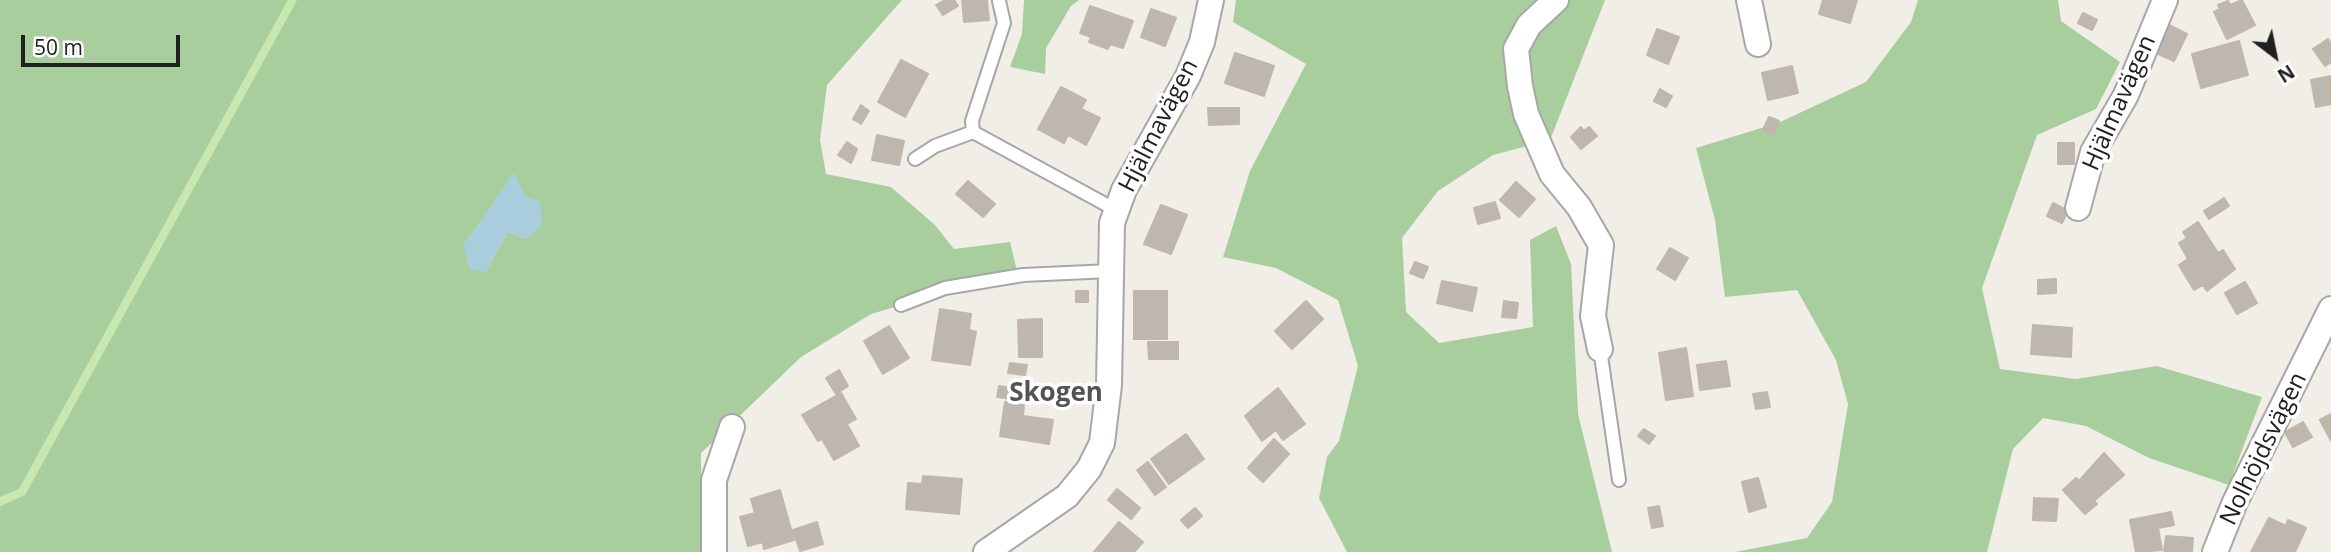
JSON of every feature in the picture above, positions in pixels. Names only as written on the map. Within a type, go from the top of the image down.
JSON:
[{"type":"street","name":"Hjälmavägen","points":[[1002,547],[1067,496],[1089,469],[1101,443],[1109,385],[1112,223],[1116,210],[1188,76],[1202,42],[1210,0]]},
{"type":"street","points":[[1556,0],[1529,25],[1516,50],[1520,86],[1526,114],[1552,174],[1579,207],[1601,245],[1592,316],[1600,349]]},
{"type":"street","points":[[1749,0],[1758,44]]},
{"type":"street","name":"Hjälmavägen","points":[[2078,208],[2093,152],[2126,95],[2165,0]]},
{"type":"street","name":"Nolhöjdsvägen","points":[[2215,552],[2235,502],[2331,309]]},
{"type":"street","points":[[714,552],[714,480],[732,426]]},
{"type":"lane","points":[[915,159],[936,146],[973,132],[972,121],[1004,23],[999,1]]},
{"type":"lane","name":"Hjälmavägen","points":[[973,132],[1116,210]]},
{"type":"lane","points":[[901,305],[945,288],[1023,275],[1111,271]]},
{"type":"lane","points":[[1600,349],[1619,480]]},
{"type":"green space","points":[[0,0],[288,0],[19,489],[0,497]]},
{"type":"green space","points":[[288,0],[297,0],[25,495],[0,506],[0,497],[19,489]]},
{"type":"green space","points":[[297,0],[902,0],[827,85],[820,140],[826,174],[891,187],[935,225],[954,249],[1010,242],[1017,271],[871,314],[801,357],[701,453],[701,552],[0,552],[0,506],[25,495]],"holes":[[[514,174],[525,197],[527,239],[508,232],[485,272],[463,246]]]},
{"type":"green space","points":[[1024,0],[1079,0],[1071,6],[1046,48],[1045,74],[1010,67],[1022,34]]},
{"type":"green space","points":[[1236,0],[1605,0],[1550,140],[1493,155],[1438,191],[1402,238],[1406,312],[1439,343],[1533,327],[1530,240],[1556,226],[1571,264],[1578,414],[1612,552],[1347,552],[1319,498],[1327,457],[1339,441],[1358,366],[1338,300],[1276,268],[1223,257],[1250,171],[1306,64],[1233,22]]},
{"type":"green space","points":[[1918,0],[2058,0],[2061,21],[2120,62],[2096,109],[2037,135],[1982,288],[2000,369],[2076,379],[2157,366],[2262,397],[2229,485],[2149,458],[2086,426],[2043,418],[2013,449],[1987,552],[1735,552],[1807,538],[1832,502],[1848,404],[1836,360],[1797,290],[1725,297],[1715,220],[1696,148],[1778,123],[1866,82],[1911,22]]},
{"type":"water","points":[[514,173],[525,196],[540,201],[542,225],[527,239],[508,232],[485,272],[470,270],[463,246]]},
{"type":"building","points":[[945,0],[954,0],[958,6],[943,15],[936,5]]},
{"type":"building","points":[[962,0],[987,0],[989,20],[964,22]]},
{"type":"building","points":[[1823,0],[1857,0],[1850,23],[1819,14]]},
{"type":"building","points":[[2242,0],[2255,25],[2227,39],[2214,12],[2220,9],[2218,5],[2228,1],[2230,5]]},
{"type":"building","points":[[1090,6],[1133,21],[1123,48],[1110,44],[1108,49],[1089,42],[1091,37],[1080,33]]},
{"type":"building","points":[[1151,9],[1176,18],[1165,46],[1141,37]]},
{"type":"building","points":[[2083,13],[2097,20],[2092,30],[2078,23]]},
{"type":"building","points":[[2167,24],[2187,34],[2174,61],[2154,52]]},
{"type":"building","points":[[1657,29],[1679,37],[1668,64],[1647,55]]},
{"type":"building","points":[[2328,39],[2331,44],[2331,62],[2325,66],[2313,49]]},
{"type":"building","points":[[2239,41],[2248,75],[2201,88],[2192,54]]},
{"type":"building","points":[[1235,53],[1274,66],[1264,96],[1225,83]]},
{"type":"building","points":[[901,60],[928,74],[905,117],[878,102]]},
{"type":"building","points":[[1792,66],[1798,93],[1768,100],[1762,73]]},
{"type":"building","points":[[2331,76],[2331,104],[2316,107],[2311,80]]},
{"type":"building","points":[[1061,87],[1086,100],[1081,109],[1100,118],[1086,145],[1068,135],[1064,143],[1038,129]]},
{"type":"building","points":[[1660,89],[1672,96],[1666,107],[1654,101]]},
{"type":"building","points":[[861,105],[869,111],[861,124],[853,119]]},
{"type":"building","points":[[1208,108],[1239,108],[1239,124],[1209,125]]},
{"type":"building","points":[[1769,117],[1779,121],[1774,135],[1763,130]]},
{"type":"building","points":[[1581,127],[1584,131],[1589,127],[1597,136],[1581,149],[1571,137]]},
{"type":"building","points":[[877,135],[904,141],[899,165],[872,160]]},
{"type":"building","points":[[847,142],[857,149],[851,163],[838,155]]},
{"type":"building","points":[[2058,143],[2074,143],[2074,164],[2058,164]]},
{"type":"building","points":[[968,181],[995,204],[983,217],[956,194]]},
{"type":"building","points":[[1516,182],[1535,199],[1519,217],[1500,200]]},
{"type":"building","points":[[2224,198],[2229,206],[2209,219],[2204,211]]},
{"type":"building","points":[[1495,202],[1500,218],[1478,224],[1474,208]]},
{"type":"building","points":[[2053,203],[2068,211],[2062,223],[2047,216]]},
{"type":"building","points":[[1161,205],[1187,215],[1171,254],[1144,244]]},
{"type":"building","points":[[2198,222],[2218,253],[2223,250],[2235,269],[2207,291],[2203,285],[2194,290],[2179,265],[2188,259],[2179,243],[2187,238],[2183,232]]},
{"type":"building","points":[[1670,248],[1688,258],[1675,280],[1657,269]]},
{"type":"building","points":[[1415,262],[1428,267],[1423,278],[1410,273]]},
{"type":"building","points":[[2056,279],[2056,293],[2038,294],[2038,280]]},
{"type":"building","points":[[1442,281],[1477,288],[1472,311],[1437,303]]},
{"type":"building","points":[[2245,282],[2257,303],[2237,314],[2225,293]]},
{"type":"building","points":[[1076,291],[1088,291],[1088,302],[1076,302]]},
{"type":"building","points":[[1134,291],[1167,291],[1167,339],[1134,339]]},
{"type":"building","points":[[1306,301],[1323,319],[1292,349],[1275,331]]},
{"type":"building","points":[[1504,301],[1518,303],[1516,318],[1502,317]]},
{"type":"building","points":[[940,309],[971,314],[969,330],[976,332],[970,365],[932,360]]},
{"type":"building","points":[[1042,319],[1042,357],[1019,357],[1018,320]]},
{"type":"building","points":[[2033,325],[2072,328],[2071,357],[2031,354]]},
{"type":"building","points":[[889,326],[909,358],[883,374],[864,341]]},
{"type":"building","points":[[1148,342],[1178,342],[1178,359],[1149,359]]},
{"type":"building","points":[[1686,348],[1693,396],[1666,400],[1659,353]]},
{"type":"building","points":[[1726,361],[1730,386],[1700,390],[1697,365]]},
{"type":"building","points":[[1010,363],[1027,365],[1025,375],[1008,373]]},
{"type":"building","points":[[839,370],[848,386],[836,394],[826,378]]},
{"type":"building","points":[[999,386],[1013,388],[1011,399],[997,397]]},
{"type":"building","points":[[1278,388],[1305,424],[1283,440],[1276,430],[1262,441],[1245,416]]},
{"type":"building","points":[[1767,392],[1770,407],[1756,409],[1753,394]]},
{"type":"building","points":[[841,393],[856,419],[847,424],[859,446],[834,460],[822,439],[818,441],[802,415]]},
{"type":"building","points":[[1005,402],[1024,405],[1023,416],[1053,420],[1049,444],[1000,436]]},
{"type":"building","points":[[2331,414],[2331,441],[2320,420]]},
{"type":"building","points":[[2303,422],[2312,437],[2293,447],[2285,432]]},
{"type":"building","points":[[1644,429],[1655,436],[1649,444],[1638,436]]},
{"type":"building","points":[[1186,434],[1204,459],[1169,484],[1151,459]]},
{"type":"building","points":[[1274,439],[1289,454],[1263,482],[1248,468]]},
{"type":"building","points":[[2104,453],[2124,475],[2094,501],[2097,504],[2085,514],[2063,490],[2076,478],[2079,481]]},
{"type":"building","points":[[1148,462],[1166,487],[1155,495],[1137,470]]},
{"type":"building","points":[[923,476],[962,479],[959,514],[906,509],[908,483],[922,484]]},
{"type":"building","points":[[1758,478],[1766,507],[1749,512],[1742,482]]},
{"type":"building","points":[[1117,489],[1140,508],[1131,519],[1108,500]]},
{"type":"building","points":[[780,490],[794,540],[764,549],[763,542],[748,546],[740,517],[755,513],[751,499]]},
{"type":"building","points":[[2034,498],[2058,499],[2056,521],[2033,520]]},
{"type":"building","points":[[1659,506],[1663,526],[1652,528],[1648,508]]},
{"type":"building","points":[[1195,508],[1202,516],[1188,528],[1181,520]]},
{"type":"building","points":[[2171,512],[2174,525],[2158,528],[2162,550],[2136,552],[2130,520]]},
{"type":"building","points":[[2269,518],[2286,526],[2288,520],[2306,528],[2295,552],[2251,552]]},
{"type":"building","points":[[817,522],[823,544],[800,551],[793,530]]},
{"type":"building","points":[[1119,522],[1143,542],[1134,552],[1094,552]]},
{"type":"building","points":[[2166,536],[2193,538],[2192,552],[2164,552]]},
{"type":"district","name":"Skogen","points":[[1056,394]]}]
